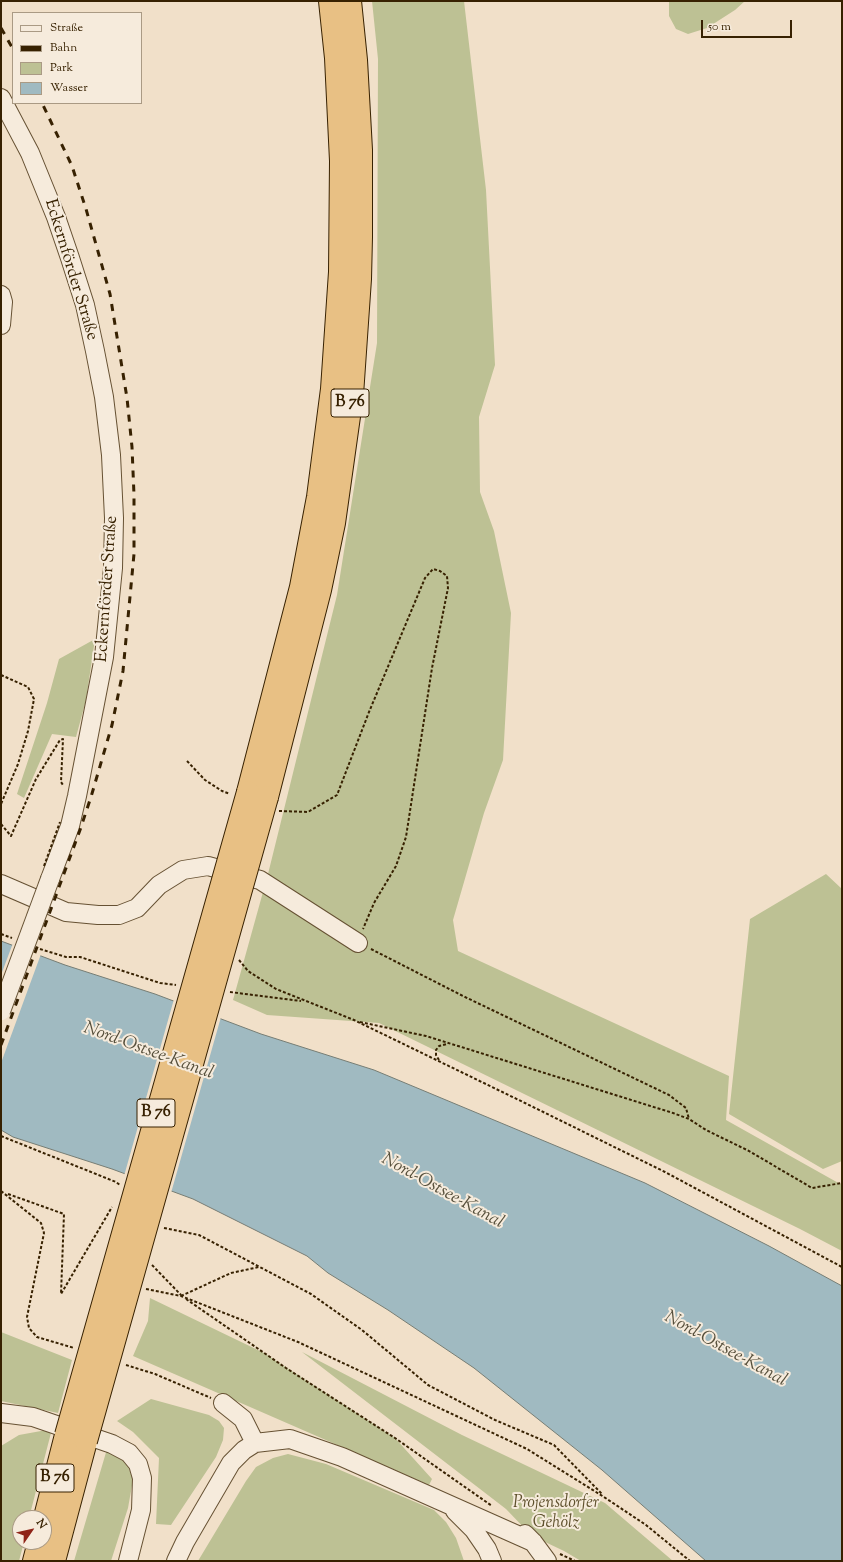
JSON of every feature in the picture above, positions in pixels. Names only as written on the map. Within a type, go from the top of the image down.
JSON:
[{"type":"highway","name":"B 76","points":[[257,799],[318,498],[332,389],[340,272],[342,176],[336,58],[330,1]]},
{"type":"highway","name":"B 76","points":[[48,1510],[76,1438],[257,799],[320,590],[334,523],[352,395],[360,286],[361,150],[356,60],[350,1]]},
{"type":"highway","name":"B 76","points":[[54,1561],[76,1438]]},
{"type":"highway","points":[[34,1561],[36,1550]]},
{"type":"street","name":"Eckernförder Straße","points":[[1,98],[30,153],[56,217],[84,305],[104,397],[111,455],[114,518],[112,583],[104,657],[77,796],[70,826],[1,1011]]},
{"type":"street","points":[[1,295],[3,302],[1,325]]},
{"type":"street","points":[[1,884],[66,912],[98,916],[119,915],[137,908],[159,885],[183,870],[208,866],[260,880],[358,943]]},
{"type":"street","points":[[223,1403],[243,1419],[255,1443]]},
{"type":"street","points":[[1,1413],[33,1417],[112,1444],[129,1453],[138,1464],[142,1478],[141,1510],[128,1561]]},
{"type":"street","points":[[176,1561],[185,1542],[231,1463],[244,1450],[255,1443],[290,1438],[342,1456],[533,1542]]},
{"type":"street","points":[[448,1504],[474,1530],[487,1549],[492,1561]]},
{"type":"street","points":[[507,1517],[533,1542],[547,1561]]},
{"type":"path","points":[[187,761],[205,780],[222,791],[308,812],[337,795],[369,712],[425,578],[433,569],[440,571],[447,576],[448,588],[432,668],[406,838],[396,866],[374,904],[358,943],[463,996],[669,1095],[686,1108],[689,1119]]},
{"type":"path","points":[[1,675],[28,687],[34,699],[28,732],[18,764],[1,804]]},
{"type":"path","points":[[1,824],[11,836],[36,779],[60,740],[63,739],[62,782],[69,794],[77,796]]},
{"type":"path","points":[[1,934],[15,939]]},
{"type":"path","points":[[35,947],[66,958],[80,957],[160,983],[182,986]]},
{"type":"path","points":[[239,959],[248,970],[276,989],[354,1020],[665,1172],[842,1267]]},
{"type":"path","points":[[226,992],[306,1001]]},
{"type":"path","points":[[354,1020],[426,1036],[673,1113],[689,1119],[706,1130],[749,1151],[812,1188],[842,1183]]},
{"type":"path","points":[[439,1061],[436,1056],[436,1050],[439,1046],[448,1044]]},
{"type":"path","points":[[1,1136],[116,1182],[123,1189]]},
{"type":"path","points":[[1,1191],[64,1214],[61,1294],[115,1202]]},
{"type":"path","points":[[5,1193],[41,1222]]},
{"type":"path","points":[[163,1228],[199,1235],[311,1294],[362,1330],[428,1385],[495,1420],[554,1446],[604,1496]]},
{"type":"path","points":[[181,1296],[231,1273],[259,1267]]},
{"type":"path","points":[[142,1289],[181,1296],[298,1342],[526,1449],[604,1496],[646,1525],[690,1561]]},
{"type":"path","points":[[181,1296],[286,1368],[395,1438],[507,1517]]},
{"type":"green space","points":[[372,1],[464,1],[486,190],[495,365],[479,417],[480,492],[494,531],[511,613],[503,760],[484,813],[453,920],[458,951],[729,1076],[726,1120],[842,1185],[842,1251],[379,1023],[267,1015],[233,1000],[268,874],[337,595],[377,343],[378,59]]},
{"type":"green space","points":[[669,1],[745,1],[735,10],[707,28],[688,34],[676,29],[669,16]]},
{"type":"green space","points":[[95,639],[86,700],[76,737],[52,734],[24,798],[17,794],[47,703],[59,659]]},
{"type":"green space","points":[[826,874],[842,889],[842,1161],[823,1169],[729,1114],[750,919]]},
{"type":"green space","points":[[150,1298],[264,1353],[395,1438],[432,1479],[429,1485],[133,1356],[148,1321]]},
{"type":"green space","points":[[1,1332],[72,1360],[58,1413],[1,1401]]},
{"type":"green space","name":"Projensdorfer Gehölz","points":[[302,1352],[462,1435],[605,1503],[673,1561],[581,1561],[530,1534],[506,1509]]},
{"type":"green space","points":[[151,1399],[209,1415],[219,1421],[224,1428],[223,1440],[216,1457],[171,1525],[156,1524],[159,1458],[133,1432],[117,1421]]},
{"type":"green space","points":[[52,1429],[31,1510],[12,1510],[12,1550],[22,1550],[19,1561],[1,1561],[1,1446],[19,1435]]},
{"type":"green space","points":[[107,1449],[127,1463],[133,1480],[128,1508],[111,1561],[74,1561]]},
{"type":"green space","points":[[288,1454],[326,1464],[434,1510],[446,1522],[456,1538],[464,1561],[198,1561],[256,1467],[273,1458]]},
{"type":"water","name":"Nord-Ostsee-Kanal","points":[[1,941],[65,965],[155,994],[261,1034],[374,1070],[645,1183],[769,1246],[842,1286],[842,1561],[706,1561],[602,1470],[474,1368],[388,1310],[328,1273],[307,1256],[193,1199],[112,1169],[13,1137],[1,1130]]},
{"type":"pier","points":[[13,943],[41,954],[1,1063],[1,975]]},
{"type":"pier","points":[[174,999],[221,1017],[171,1193],[124,1176]]},
{"type":"railway","points":[[1,28],[12,47]]},
{"type":"railway","points":[[1,1045],[80,830],[112,725],[123,671],[134,554],[132,447],[127,398],[110,294],[72,166],[42,104]]}]
